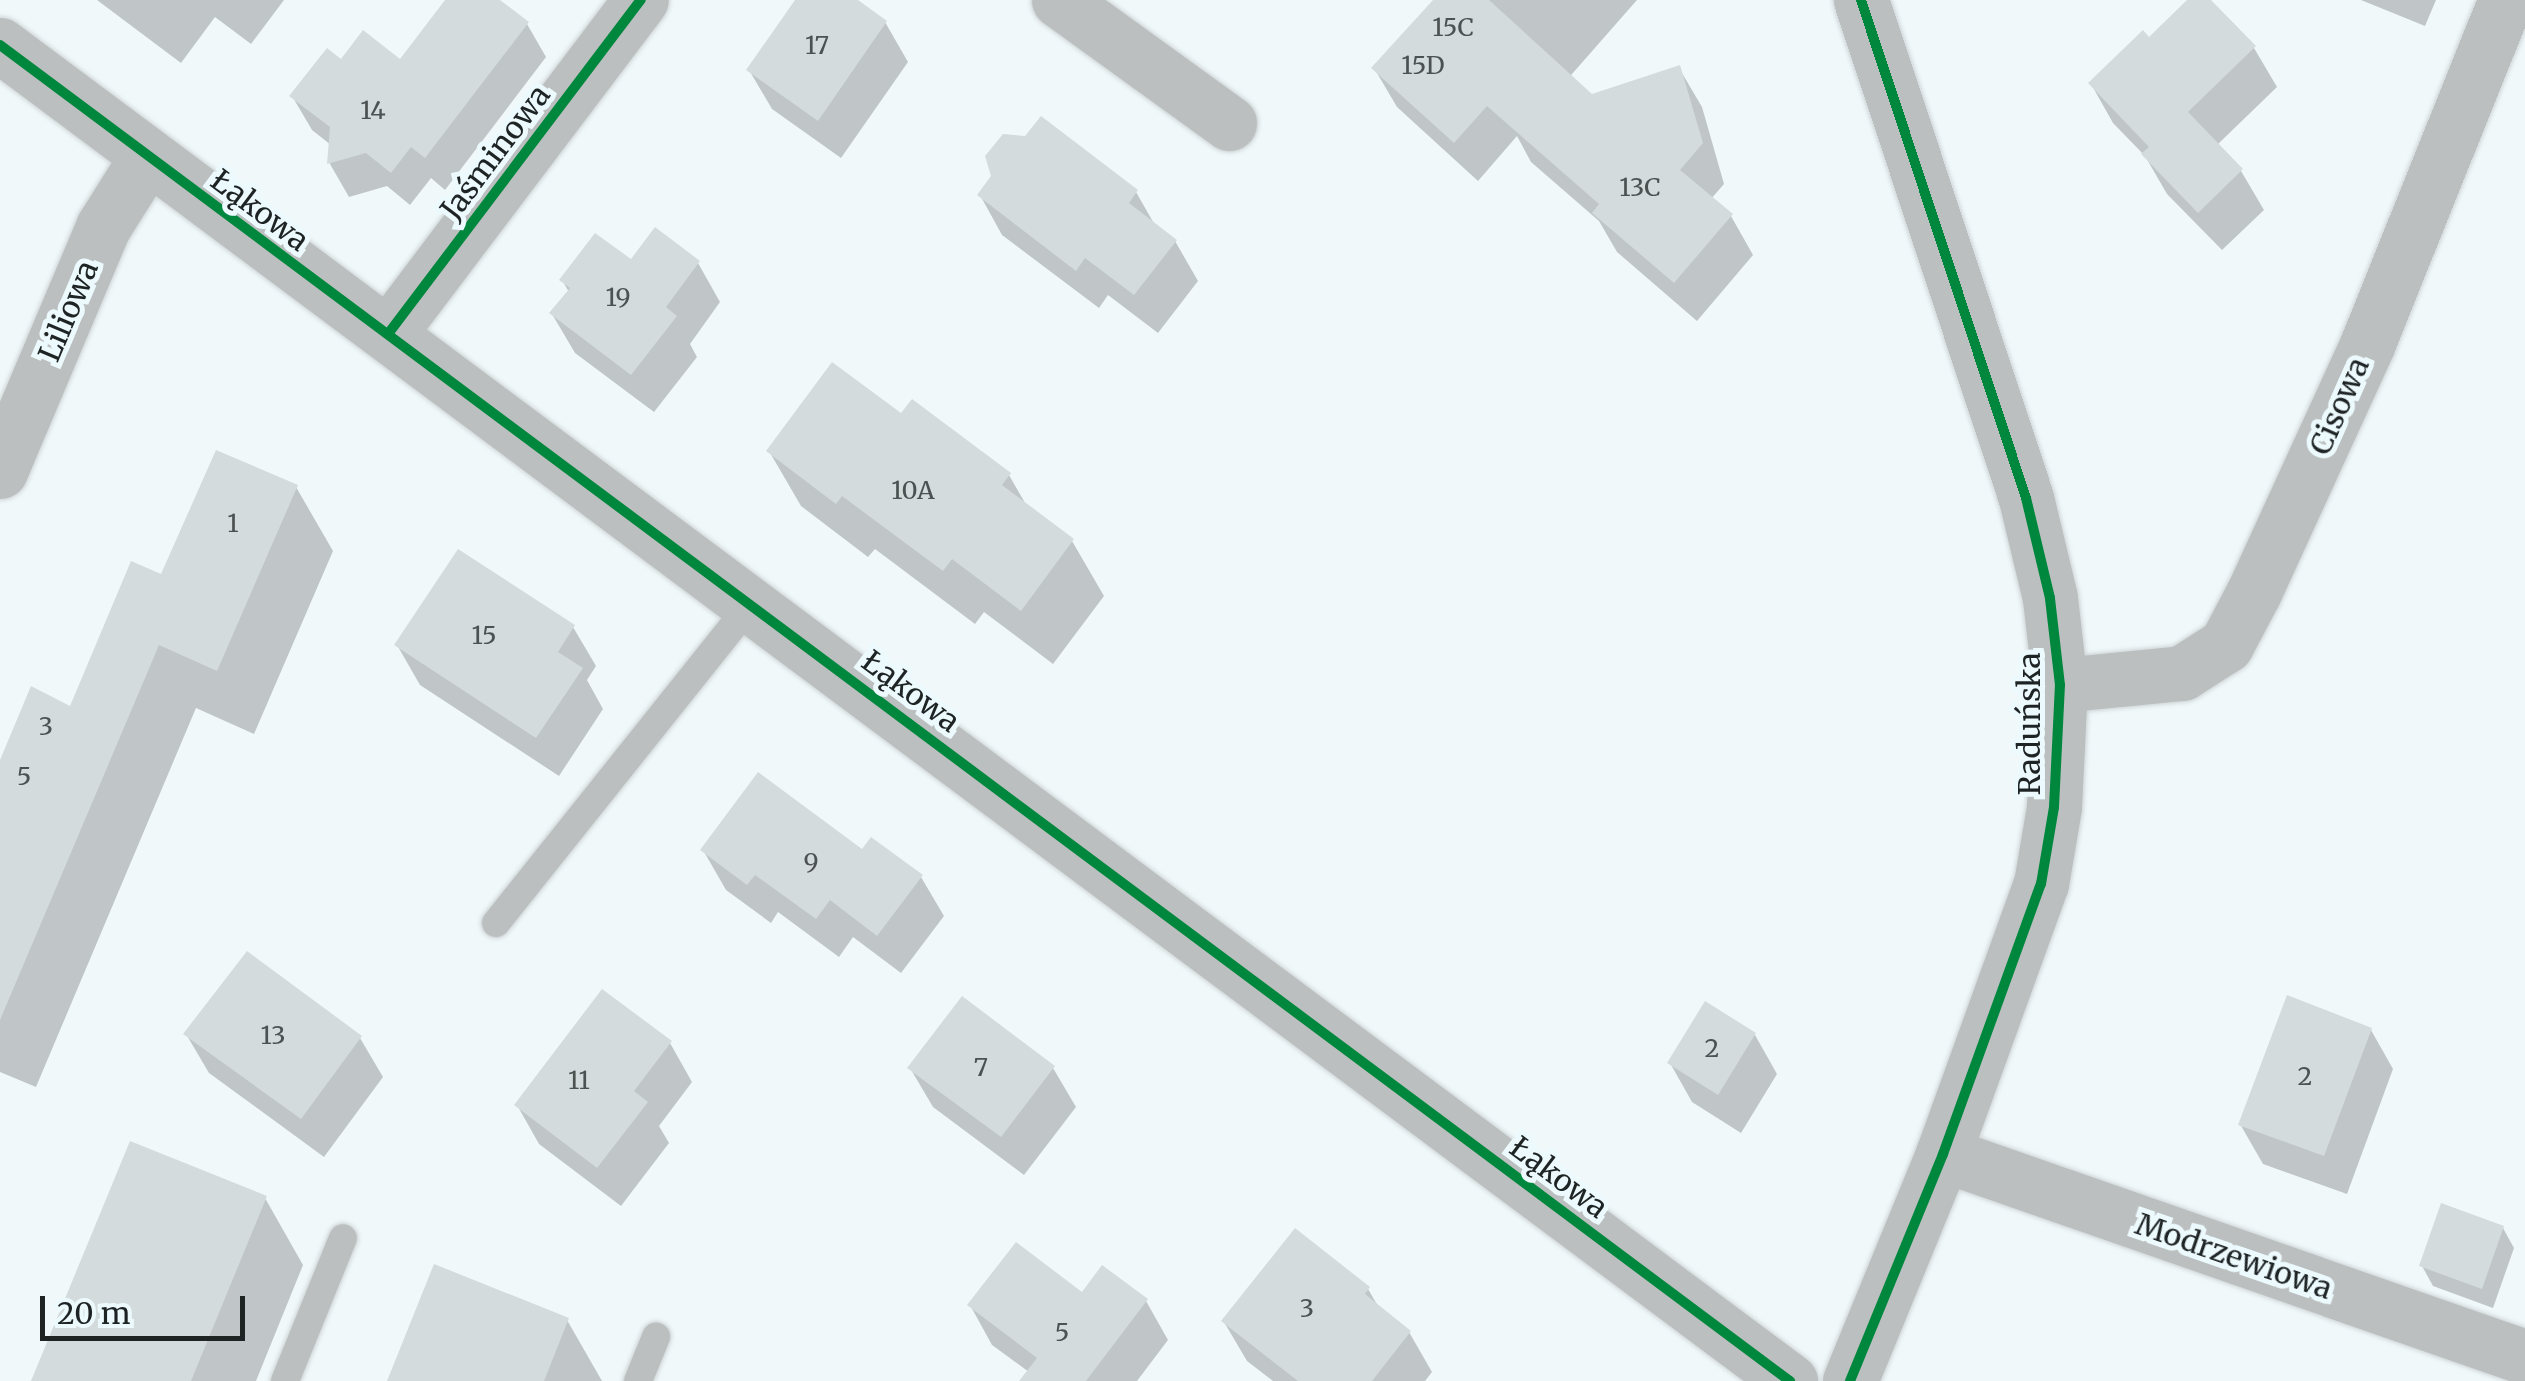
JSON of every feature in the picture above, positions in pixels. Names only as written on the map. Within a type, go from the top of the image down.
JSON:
[{"type":"street","name":"Jaśminowa","points":[[388,334],[641,0]]},
{"type":"street","points":[[1059,0],[1228,123]]},
{"type":"street","name":"Raduńska","points":[[1850,1381],[1944,1154],[2040,884],[2054,807],[2060,686],[2050,598],[2026,498],[1861,0]]},
{"type":"street","name":"Cisowa","points":[[2060,686],[2182,672],[2226,645],[2367,345],[2506,0]]},
{"type":"street","name":"Łąkowa","points":[[0,44],[1790,1381]]},
{"type":"street","name":"Liliowa","points":[[0,471],[103,226],[147,157]]},
{"type":"street","name":"Modrzewiowa","points":[[1944,1154],[2525,1358]]},
{"type":"lane","points":[[496,923],[752,602]]},
{"type":"lane","points":[[285,1381],[343,1238]]},
{"type":"lane","points":[[638,1381],[656,1336]]},
{"type":"building","points":[[445,0],[500,0],[529,22],[425,158],[411,147],[391,173],[366,153],[327,164],[330,127],[289,96],[327,48],[341,59],[363,30],[400,59]]},
{"type":"building","points":[[795,0],[858,0],[887,21],[818,121],[746,70]]},
{"type":"building","points":[[1433,0],[1489,0],[1592,94],[1680,65],[1703,143],[1680,170],[1733,214],[1674,283],[1592,213],[1599,204],[1487,106],[1454,143],[1371,68]]},
{"type":"building","points":[[2187,0],[2211,0],[2256,46],[2188,112],[2243,169],[2198,213],[2141,154],[2149,147],[2088,83],[2143,30],[2149,37]]},
{"type":"building","points":[[1041,116],[1138,190],[1129,203],[1177,240],[1134,295],[1085,258],[1076,271],[977,195],[991,176],[985,156],[1003,134],[1025,136]]},
{"type":"building","points":[[655,227],[700,261],[666,307],[677,316],[631,375],[549,313],[570,288],[559,280],[595,233],[631,259]]},
{"type":"building","points":[[832,362],[901,413],[912,399],[1011,473],[1002,485],[1074,539],[1021,611],[952,559],[943,571],[842,496],[836,504],[766,451]]},
{"type":"building","points":[[216,450],[298,485],[217,671],[159,645],[0,1020],[0,760],[31,686],[70,706],[131,561],[161,574]]},
{"type":"building","points":[[458,549],[575,625],[558,652],[583,668],[536,738],[394,645]]},
{"type":"building","points":[[758,772],[862,849],[871,837],[923,875],[877,936],[830,900],[816,919],[755,875],[747,885],[700,850]]},
{"type":"building","points":[[247,951],[362,1036],[301,1119],[183,1034]]},
{"type":"building","points":[[602,989],[672,1041],[634,1091],[648,1102],[597,1168],[514,1105]]},
{"type":"building","points":[[2287,995],[2372,1028],[2324,1156],[2238,1125]]},
{"type":"building","points":[[962,996],[1055,1066],[1001,1137],[907,1068]]},
{"type":"building","points":[[1705,1001],[1756,1033],[1718,1095],[1667,1063]]},
{"type":"building","points":[[130,1141],[267,1196],[191,1381],[31,1381]]},
{"type":"building","points":[[2441,1203],[2504,1226],[2482,1289],[2419,1266]]},
{"type":"building","points":[[1295,1228],[1370,1287],[1365,1294],[1411,1331],[1372,1381],[1298,1381],[1221,1321]]},
{"type":"building","points":[[1016,1242],[1082,1292],[1102,1265],[1148,1299],[1086,1381],[1019,1381],[1037,1358],[967,1305]]},
{"type":"building","points":[[434,1264],[569,1318],[544,1381],[387,1381]]},
{"type":"cycle path","points":[[388,334],[641,0]]},
{"type":"cycle path","points":[[1850,1381],[1943,1154],[2041,884],[2054,807],[2060,685],[2050,598],[2026,498],[1861,0]]},
{"type":"cycle path","points":[[0,45],[1790,1381]]}]
